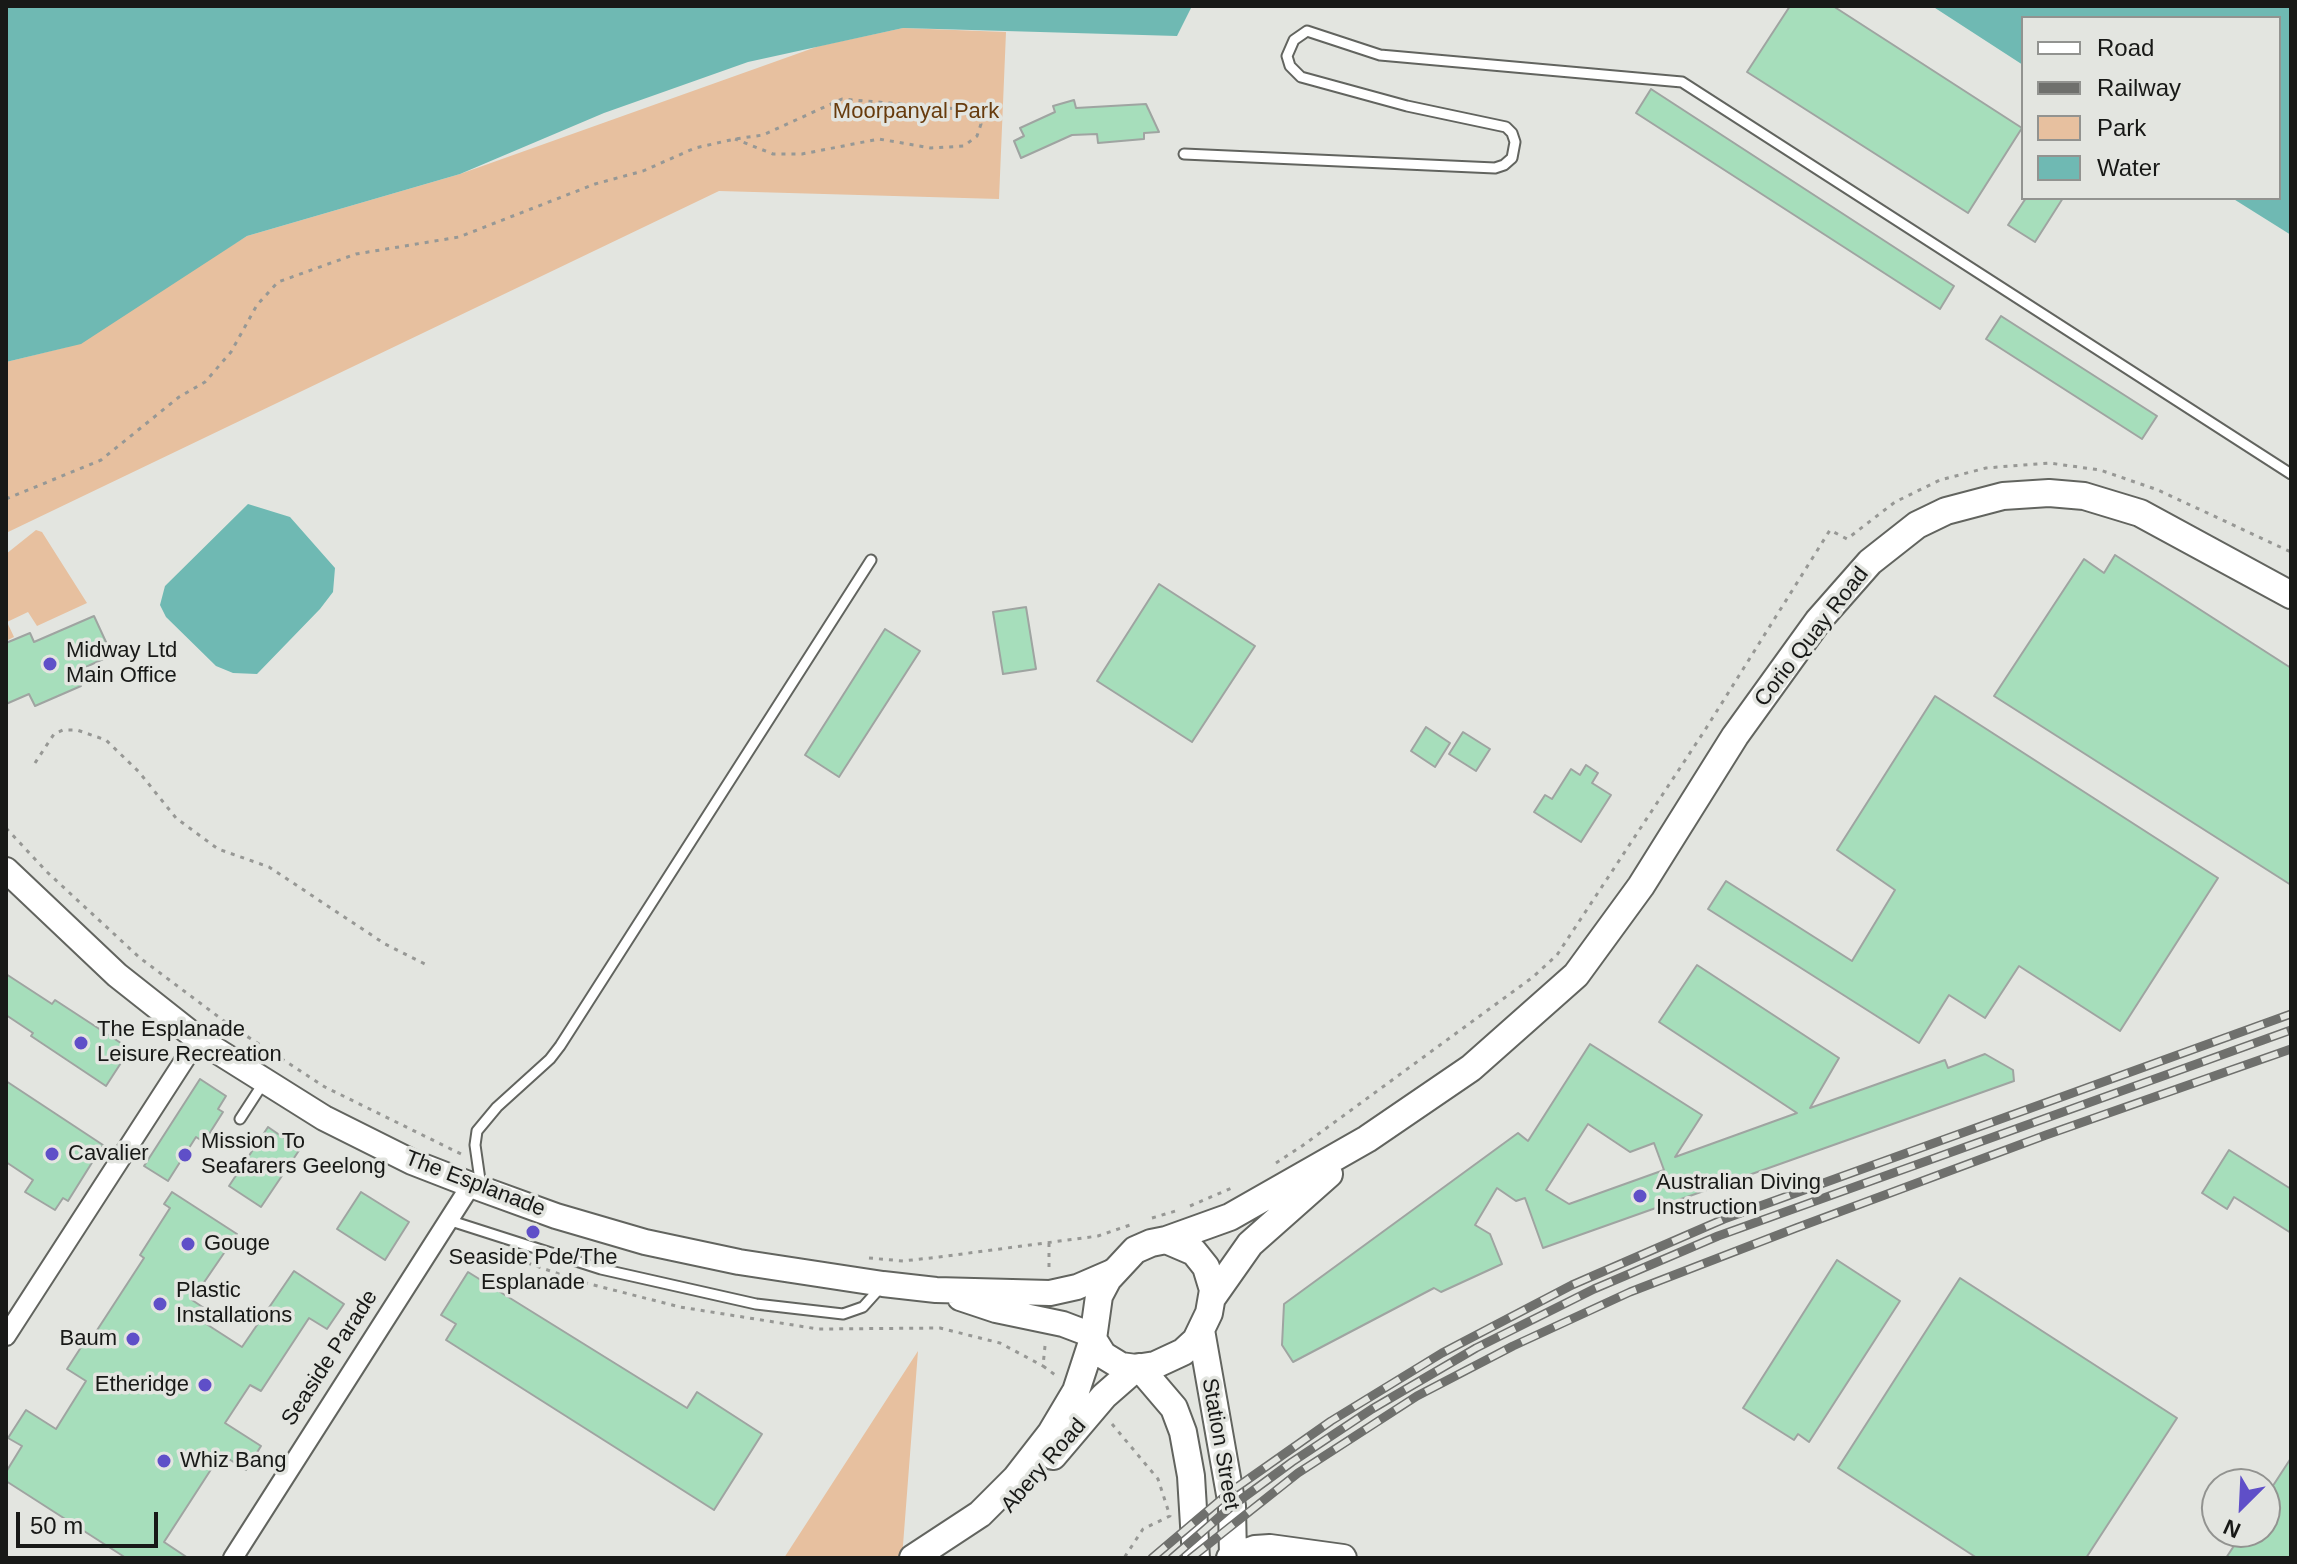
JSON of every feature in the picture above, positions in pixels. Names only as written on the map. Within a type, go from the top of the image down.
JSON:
[{"type":"main road","name":"Corio Quay Road","points":[[1735,736],[1766,673],[1813,605],[1849,562],[1903,516],[1934,499],[1969,488],[2039,477],[2078,480],[2119,489],[2175,513],[2291,576]]},
{"type":"main road","name":"Corio Quay Road","points":[[1166,1240],[1230,1217],[1367,1139],[1471,1068],[1576,975],[1641,886],[1735,736],[1818,621],[1870,562],[1917,525],[1946,511],[1986,499],[2049,493],[2107,501],[2161,523],[2291,595]]},
{"type":"main road","name":"Corio Quay Road","points":[[1212,1298],[1250,1244],[1367,1139]]},
{"type":"main road","points":[[1166,1240],[1188,1248],[1203,1262],[1212,1280],[1212,1298],[1201,1330],[1183,1352],[1165,1361],[1138,1368],[1121,1366],[1100,1351],[1092,1337],[1099,1296],[1114,1271],[1140,1247],[1166,1240]]},
{"type":"main road","name":"Station Street","points":[[1201,1330],[1232,1506],[1232,1557]]},
{"type":"main road","name":"Abery Road","points":[[913,1558],[980,1514],[1016,1478],[1069,1405],[1085,1369],[1092,1337]]},
{"type":"main road","name":"Abery Road","points":[[948,1558],[987,1529],[1017,1500],[1104,1396],[1138,1368]]},
{"type":"main road","name":"Station Street","points":[[1138,1368],[1174,1408],[1183,1432],[1191,1476],[1196,1558]]},
{"type":"main road","points":[[1232,1557],[1255,1549],[1270,1548],[1343,1558]]},
{"type":"street","name":"The Esplanade","points":[[6,870],[117,975],[198,1039],[264,1082],[379,1146],[476,1188],[645,1242],[739,1262],[883,1284],[936,1290],[1050,1293],[1077,1287],[1114,1271]]},
{"type":"street","points":[[6,1336],[198,1039]]},
{"type":"street","name":"Seaside Parade","points":[[233,1558],[448,1220],[476,1188]]},
{"type":"street","name":"The Esplanade","points":[[936,1290],[996,1310],[1063,1324],[1092,1337]]},
{"type":"lane","points":[[1184,154],[1495,168],[1512,158],[1515,142],[1506,127],[1407,106],[1301,77],[1290,66],[1287,56],[1294,40],[1307,31],[1380,55],[1682,82],[2291,474]]},
{"type":"lane","points":[[476,1188],[477,1131],[497,1107],[560,1046],[871,560]]},
{"type":"lane","points":[[240,1119],[264,1082]]},
{"type":"lane","points":[[448,1220],[601,1269],[756,1304],[843,1314],[863,1307],[883,1284]]},
{"type":"path","points":[[6,499],[101,460],[179,397],[205,382],[231,352],[257,305],[278,282],[356,254],[459,237],[595,184],[643,171],[695,148],[735,139],[763,135],[842,99],[971,110],[981,124],[977,136],[964,146],[931,148],[879,139],[802,154],[773,154],[735,139]]},
{"type":"path","points":[[1268,1168],[1533,977],[1557,955],[1697,742],[1830,530],[1847,539],[1895,502],[1940,480],[1986,468],[2049,463],[2089,468],[2134,481],[2291,552]]},
{"type":"path","points":[[35,763],[54,734],[63,730],[77,730],[106,740],[139,772],[176,818],[218,849],[269,867],[385,944],[429,966]]},
{"type":"path","points":[[6,828],[47,872],[140,958],[228,1024],[325,1087],[478,1161]]},
{"type":"path","points":[[867,1258],[903,1261],[1098,1236],[1185,1208],[1245,1182]]},
{"type":"path","points":[[1049,1242],[1050,1284]]},
{"type":"path","points":[[1045,1346],[1043,1366],[1061,1379]]},
{"type":"path","points":[[1106,1417],[1158,1479],[1170,1516],[1143,1529],[1124,1558]]},
{"type":"green space","name":"Moorpanyal Park","points":[[903,28],[1006,32],[999,199],[719,191],[6,533],[6,362],[67,347],[247,236],[460,174],[819,46]]},
{"type":"green space","points":[[36,530],[42,532],[87,603],[37,626],[28,612],[7,622],[14,637],[6,641],[6,554]]},
{"type":"green space","points":[[918,1351],[902,1558],[784,1558]]},
{"type":"water","points":[[6,6],[1192,6],[1177,36],[903,28],[748,62],[604,113],[460,174],[247,236],[81,344],[6,362]]},
{"type":"water","points":[[1932,6],[2291,6],[2291,235],[2235,200],[2281,200],[2281,16],[2021,16],[2021,64]]},
{"type":"water","points":[[248,504],[290,517],[335,568],[333,592],[257,674],[233,673],[216,666],[166,617],[160,605],[165,586]]},
{"type":"building","points":[[1790,6],[1833,6],[2021,130],[1968,213],[1747,72]]},
{"type":"building","points":[[1651,89],[1954,286],[1940,309],[1636,113]]},
{"type":"building","points":[[1074,100],[1076,108],[1146,104],[1159,132],[1144,133],[1144,139],[1098,143],[1097,134],[1072,135],[1021,158],[1014,141],[1024,136],[1020,128],[1055,112],[1053,106]]},
{"type":"building","points":[[2025,200],[2062,200],[2035,242],[2008,225]]},
{"type":"building","points":[[2001,316],[2157,416],[2142,439],[1986,339]]},
{"type":"building","points":[[2115,555],[2291,668],[2291,885],[1994,696],[2084,559],[2104,573]]},
{"type":"building","points":[[1159,584],[1255,646],[1192,742],[1097,681]]},
{"type":"building","points":[[1026,607],[1036,669],[1003,674],[993,612]]},
{"type":"building","name":"Midway Ltd Main Office","points":[[94,616],[112,655],[75,672],[81,686],[35,706],[29,694],[6,704],[6,643],[30,633],[34,642]]},
{"type":"building","points":[[885,629],[920,651],[839,777],[805,755]]},
{"type":"building","points":[[1935,696],[2218,878],[2120,1031],[2019,966],[1985,1018],[1949,995],[1919,1043],[1708,909],[1726,881],[1852,961],[1895,890],[1837,850]]},
{"type":"building","points":[[1426,727],[1450,743],[1435,767],[1411,751]]},
{"type":"building","points":[[1463,732],[1490,749],[1476,771],[1449,754]]},
{"type":"building","points":[[1586,765],[1598,773],[1592,783],[1611,795],[1581,842],[1534,812],[1545,795],[1552,799],[1571,769],[1580,775]]},
{"type":"building","points":[[1697,965],[1839,1058],[1810,1108],[1945,1060],[1948,1068],[1985,1054],[2013,1070],[2014,1081],[1543,1248],[1525,1198],[1516,1201],[1497,1188],[1475,1225],[1490,1234],[1502,1264],[1441,1292],[1434,1288],[1293,1362],[1282,1345],[1284,1304],[1518,1133],[1528,1141],[1590,1044],[1702,1115],[1675,1157],[1797,1113],[1659,1022]],"holes":[[[1588,1124],[1630,1152],[1654,1143],[1664,1170],[1569,1204],[1546,1190]]]},
{"type":"building","name":"The Esplanade Leisure Recreation","points":[[6,974],[52,1004],[55,1000],[130,1049],[106,1086],[31,1036],[33,1033],[6,1015]]},
{"type":"building","points":[[200,1079],[226,1096],[218,1109],[223,1112],[204,1142],[196,1137],[168,1181],[144,1166]]},
{"type":"building","name":"Cavalier","points":[[6,1081],[103,1145],[68,1201],[63,1198],[55,1210],[25,1192],[33,1180],[6,1162]]},
{"type":"building","points":[[268,1127],[300,1149],[261,1207],[229,1186]]},
{"type":"building","points":[[2229,1150],[2291,1189],[2291,1233],[2234,1197],[2227,1209],[2202,1193]]},
{"type":"building","points":[[172,1192],[237,1234],[192,1300],[204,1308],[197,1318],[242,1347],[294,1271],[344,1304],[327,1329],[309,1318],[261,1391],[250,1385],[225,1423],[261,1446],[246,1470],[221,1454],[164,1542],[188,1558],[126,1558],[6,1481],[6,1472],[22,1446],[8,1438],[26,1410],[56,1429],[86,1381],[67,1369],[87,1338],[90,1341],[144,1258],[140,1255],[170,1208],[164,1204]]},
{"type":"building","points":[[361,1192],[409,1222],[385,1260],[337,1229]]},
{"type":"building","points":[[1837,1260],[1900,1301],[1809,1442],[1798,1434],[1794,1440],[1743,1408]]},
{"type":"building","points":[[468,1272],[687,1408],[697,1392],[762,1434],[714,1510],[446,1340],[456,1324],[441,1315]]},
{"type":"building","points":[[1960,1278],[2177,1418],[2086,1558],[1977,1558],[1838,1468]]},
{"type":"building","points":[[2291,1458],[2291,1558],[2226,1558],[2233,1548],[2281,1548],[2281,1473]]},
{"type":"railway","points":[[1152,1558],[1230,1492],[1331,1421],[1442,1353],[1572,1285],[1724,1219],[2291,1014]]},
{"type":"railway","points":[[1172,1558],[1232,1506],[1372,1409],[1476,1348],[1594,1289],[1718,1236],[2291,1030]]},
{"type":"railway","points":[[1191,1558],[1298,1473],[1417,1396],[1513,1346],[1630,1292],[1796,1228],[2046,1135],[2291,1049]]},
{"type":"place","name":"Midway Ltd Main Office","points":[[50,664]]},
{"type":"place","name":"The Esplanade Leisure Recreation","points":[[81,1043]]},
{"type":"place","name":"Cavalier","points":[[52,1154]]},
{"type":"place","name":"Mission To Seafarers Geelong","points":[[185,1155]]},
{"type":"place","name":"Australian Diving Instruction","points":[[1640,1196]]},
{"type":"place","name":"Seaside Pde/The Esplanade","points":[[533,1232]]},
{"type":"place","name":"Gouge","points":[[188,1244]]},
{"type":"place","name":"Plastic Installations","points":[[160,1304]]},
{"type":"place","name":"Baum","points":[[133,1339]]},
{"type":"place","name":"Etheridge","points":[[205,1385]]},
{"type":"place","name":"Whiz Bang","points":[[164,1461]]}]
